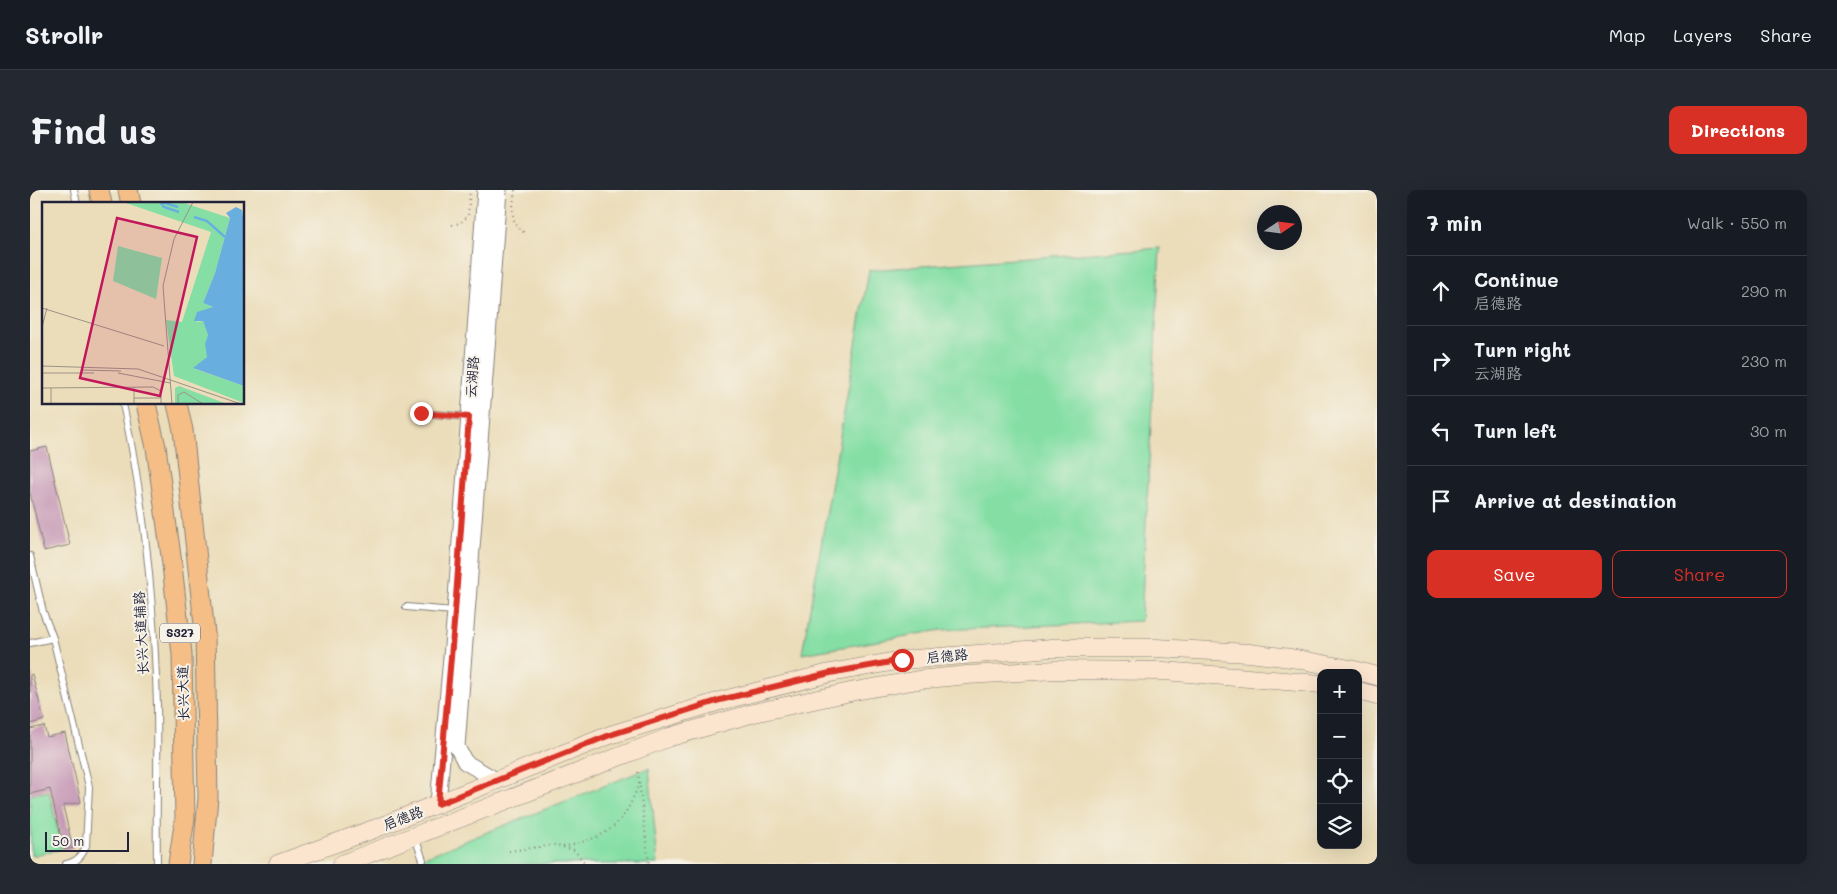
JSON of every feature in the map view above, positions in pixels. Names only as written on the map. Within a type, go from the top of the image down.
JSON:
[{"type":"main road","name":"长兴大道","points":[[146,405],[158,457],[172,556],[182,654],[185,818],[178,864]]},
{"type":"main road","name":"长兴大道","points":[[177,405],[183,430],[205,634],[208,798],[202,864]]},
{"type":"main road","name":"启德路","points":[[278,864],[438,804],[610,735],[720,700],[830,673],[902,660],[1052,648],[1156,648],[1249,653],[1291,658],[1341,669]]},
{"type":"main road","name":"启德路","points":[[342,864],[670,737],[754,713],[855,691],[918,680],[1056,670],[1154,671],[1317,684]]},
{"type":"main road","name":"启德路","points":[[1362,673],[1377,676]]},
{"type":"main road","points":[[1362,692],[1377,696]]},
{"type":"street","name":"云湖路","points":[[438,804],[455,612],[485,190]]},
{"type":"street","name":"云湖路","points":[[496,780],[465,762],[457,747],[499,190]]},
{"type":"lane","name":"长兴大道辅路","points":[[123,405],[138,482],[151,582],[156,705],[158,864]]},
{"type":"lane","points":[[421,413],[469,417]]},
{"type":"lane","points":[[30,556],[43,612],[53,638],[89,787],[86,846],[82,855],[77,860],[66,864]]},
{"type":"lane","points":[[406,607],[455,612]]},
{"type":"lane","points":[[30,642],[53,638]]},
{"type":"lane","points":[[415,836],[423,860]]},
{"type":"path","points":[[452,225],[460,223],[468,216],[470,190]]},
{"type":"path","points":[[515,190],[513,220],[519,229],[526,234]]},
{"type":"path","points":[[638,772],[649,864]]},
{"type":"path","points":[[563,847],[602,835],[617,824],[632,804],[640,781]]},
{"type":"path","points":[[509,850],[554,845],[574,850],[586,864]]},
{"type":"green space","points":[[1160,248],[1141,621],[941,630],[802,654],[869,270]]},
{"type":"green space","points":[[649,768],[658,864],[407,864],[644,770]]},
{"type":"green space","points":[[49,791],[62,849],[31,856],[30,795]]},
{"type":"building","points":[[47,447],[70,545],[44,551],[30,493],[30,451]]},
{"type":"building","points":[[32,674],[44,720],[30,724],[30,675]]},
{"type":"building","points":[[44,726],[47,737],[65,733],[81,802],[63,806],[73,848],[64,850],[50,789],[30,794],[30,729]]},
{"type":"route","points":[[421,413],[469,417],[455,612],[438,804],[610,735],[720,700],[830,673],[902,660]]}]
